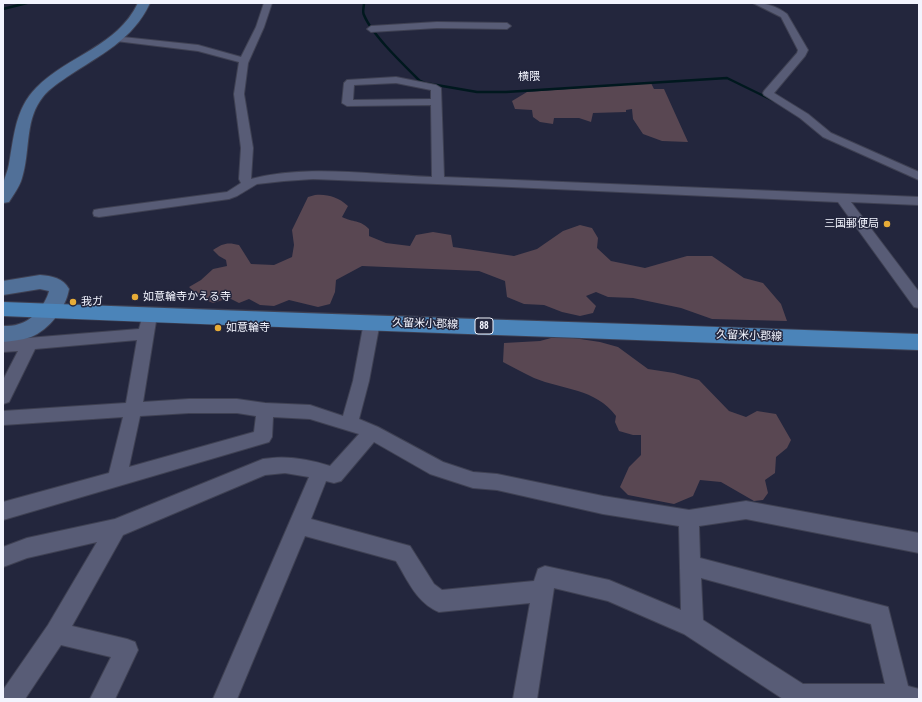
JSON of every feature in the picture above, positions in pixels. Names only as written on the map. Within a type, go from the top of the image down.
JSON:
[{"type":"main road","name":"久留米小郡線","points":[[3,309],[49,310],[148,324],[240,319],[372,322],[919,342]]},
{"type":"street","points":[[3,198],[14,178],[24,121],[28,107],[34,98],[55,80],[116,38],[136,20],[142,12],[144,3]]},
{"type":"street","points":[[247,183],[245,179],[248,162],[247,148],[239,94],[243,60],[258,31],[268,3]]},
{"type":"street","points":[[757,3],[779,12],[784,16],[803,50],[802,54],[768,93],[804,116],[827,135],[919,176]]},
{"type":"street","points":[[371,29],[437,25],[507,26]]},
{"type":"street","points":[[116,38],[198,48],[243,60]]},
{"type":"street","points":[[435,102],[347,103],[349,82],[396,80],[436,88],[435,102],[438,181]]},
{"type":"street","points":[[99,213],[229,195],[236,193],[247,183],[278,178],[300,177],[343,177],[842,199],[919,201]]},
{"type":"street","points":[[842,199],[919,302]]},
{"type":"street","points":[[3,288],[49,282],[56,285],[59,289],[59,295],[56,302],[28,329],[18,333],[3,334]]},
{"type":"street","points":[[349,425],[361,381],[372,322]]},
{"type":"street","points":[[3,346],[148,324],[133,410],[117,478]]},
{"type":"street","points":[[3,397],[30,343]]},
{"type":"street","points":[[3,418],[189,406],[237,406],[265,410],[310,412],[349,425],[355,425],[372,432],[437,468],[473,480],[497,482],[603,505],[689,519],[746,510],[919,543]]},
{"type":"street","points":[[3,511],[263,437],[265,410]]},
{"type":"street","points":[[3,557],[27,548],[116,528],[263,467],[275,464],[286,464],[334,475],[372,432]]},
{"type":"street","points":[[225,699],[321,471]]},
{"type":"street","points":[[689,519],[692,626]]},
{"type":"street","points":[[299,525],[403,553],[426,591],[439,601],[543,590]]},
{"type":"street","points":[[11,699],[56,633],[116,528]]},
{"type":"street","points":[[525,699],[545,576],[609,591],[692,626],[800,696],[906,697],[880,615],[690,565]]},
{"type":"street","points":[[56,633],[127,650],[102,699]]},
{"type":"shaded area","points":[[651,83],[654,89],[664,89],[688,142],[662,141],[643,134],[633,119],[632,109],[626,110],[626,112],[593,113],[591,122],[579,118],[554,118],[553,124],[540,122],[533,117],[532,110],[515,109],[512,101],[527,92]]},
{"type":"shaded area","points":[[324,195],[340,200],[348,206],[342,217],[359,222],[369,229],[369,236],[386,243],[410,246],[416,235],[433,232],[451,235],[453,247],[514,256],[537,249],[563,231],[580,225],[592,228],[598,238],[597,248],[611,261],[645,268],[687,256],[712,256],[744,278],[763,283],[781,304],[787,321],[712,319],[681,308],[633,298],[608,297],[596,292],[586,296],[596,306],[593,313],[580,316],[562,312],[544,305],[524,304],[507,297],[505,281],[479,271],[362,266],[336,280],[335,292],[330,304],[318,307],[289,300],[274,306],[260,305],[249,299],[239,303],[229,298],[213,303],[201,298],[189,287],[201,280],[213,269],[227,266],[226,260],[213,250],[229,243],[239,245],[251,264],[274,265],[292,257],[294,245],[292,230],[308,197]]},
{"type":"shaded area","points":[[567,337],[600,342],[618,347],[648,369],[674,373],[699,380],[729,411],[746,417],[757,411],[776,414],[791,440],[787,448],[776,457],[775,473],[765,480],[768,493],[763,500],[754,501],[721,482],[700,480],[693,496],[674,504],[628,495],[620,487],[629,467],[641,455],[641,435],[633,435],[619,431],[615,422],[616,416],[608,407],[598,400],[578,391],[534,378],[503,362],[504,343],[540,341],[551,338]]},
{"type":"waterway","points":[[3,9],[27,3]]},
{"type":"waterway","points":[[364,3],[363,14],[374,32],[389,50],[420,81],[425,83],[477,92],[506,92],[727,78],[774,101]]},
{"type":"place","name":"三国郵便局","points":[[887,224]]},
{"type":"place","name":"如意輪寺かえる寺","points":[[135,297]]},
{"type":"place","name":"我ガ","points":[[73,302]]},
{"type":"place","name":"如意輪寺","points":[[218,328]]},
{"type":"district","name":"横隈","points":[[529,77]]}]
